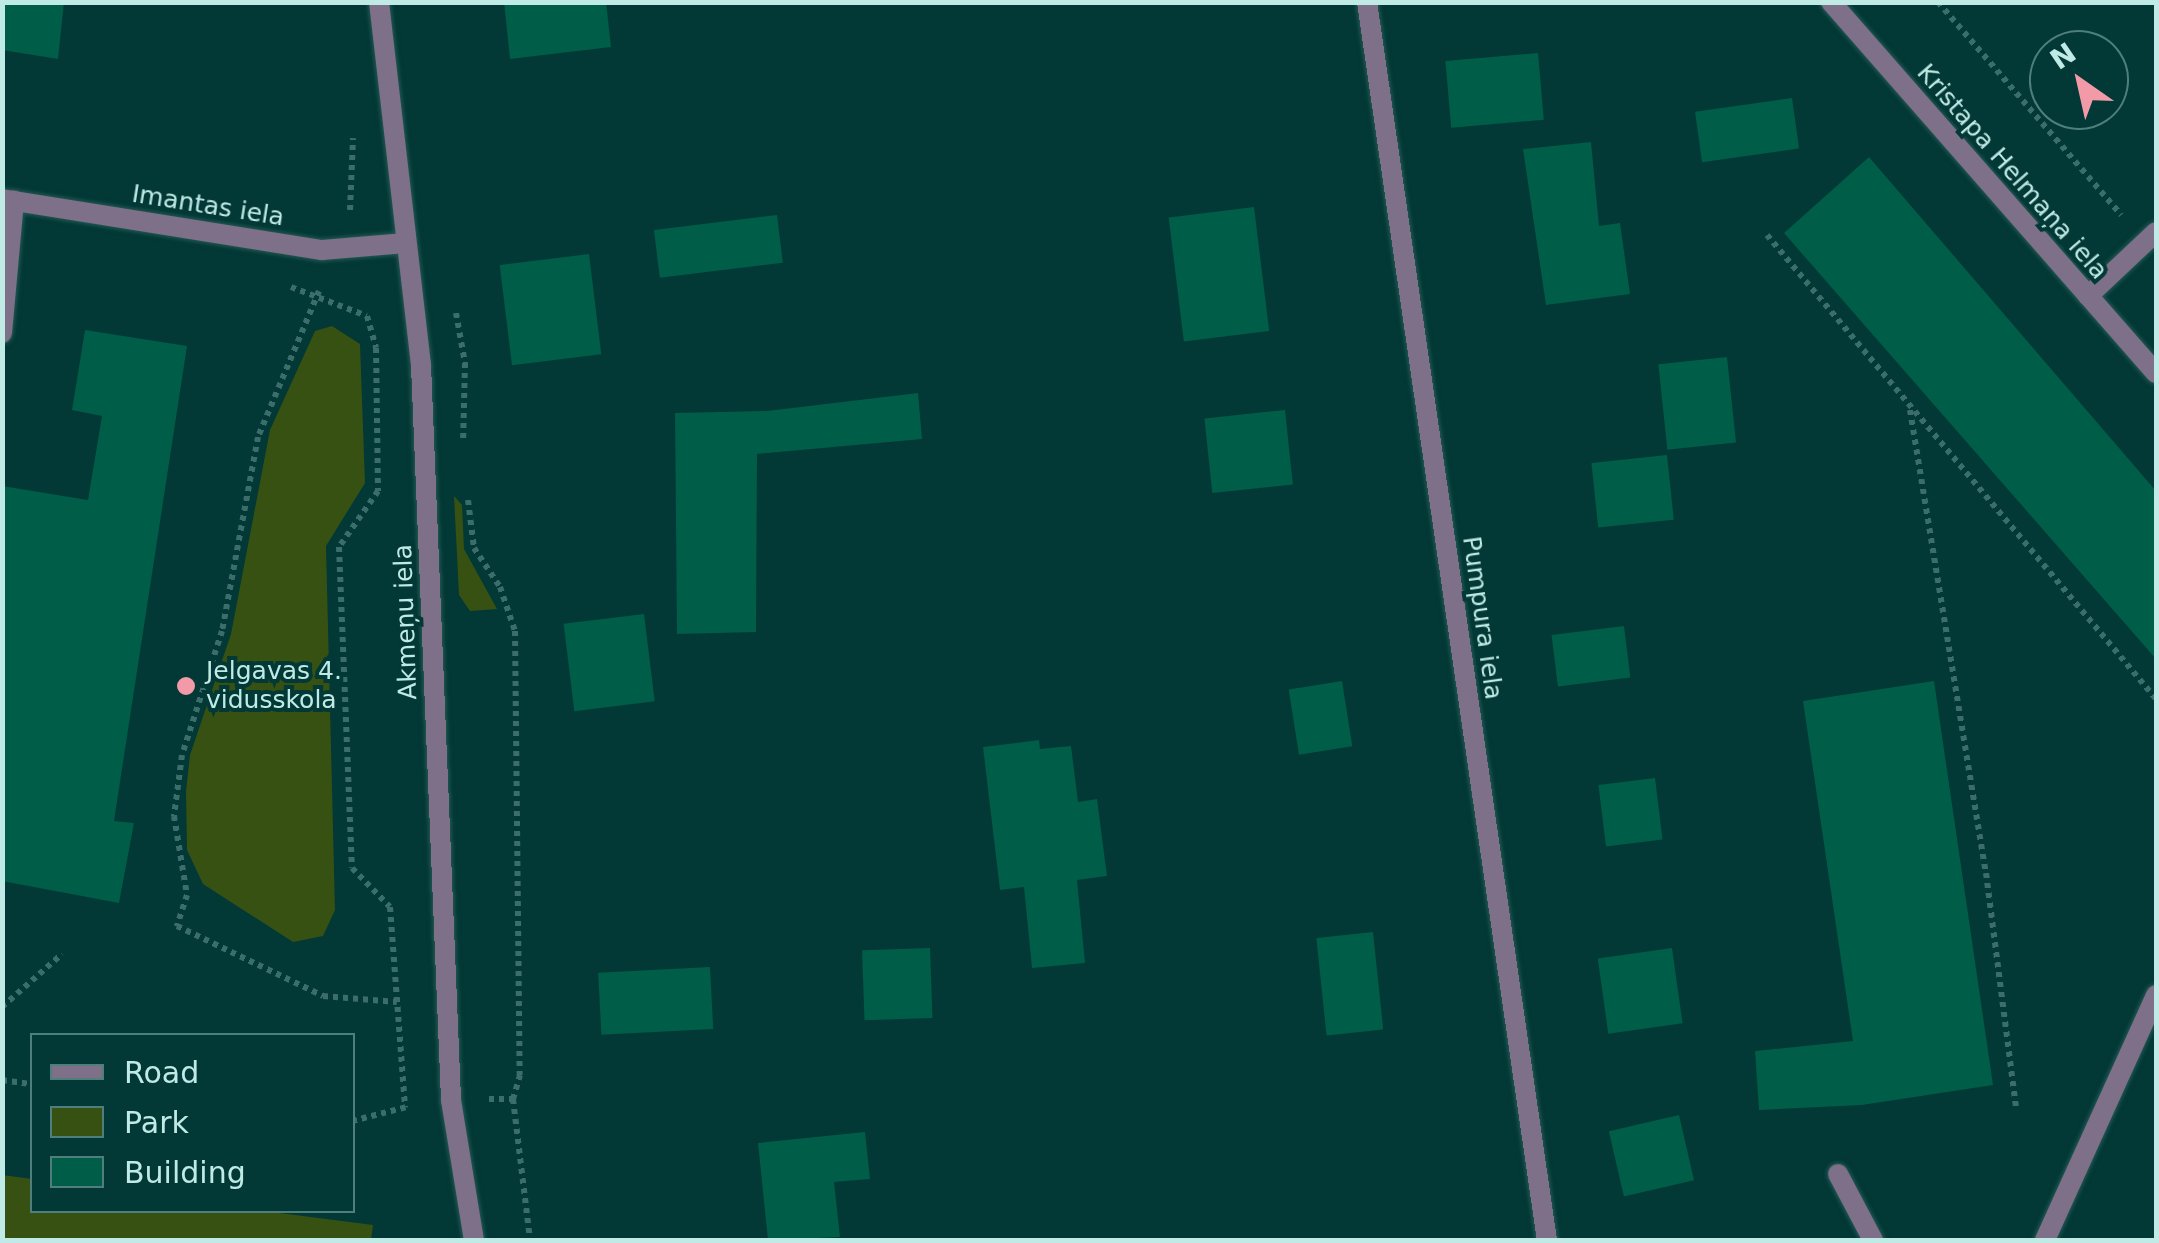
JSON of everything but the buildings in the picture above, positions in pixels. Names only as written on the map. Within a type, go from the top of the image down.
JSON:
[{"type":"street","name":"Akmeņu iela","points":[[379,2],[420,366],[451,1100],[474,1240]]},
{"type":"street","name":"Pumpura iela","points":[[1367,2],[1546,1240]]},
{"type":"street","name":"Kristapa Helmaņa iela","points":[[1830,2],[2156,373]]},
{"type":"street","points":[[2,333],[8,200]]},
{"type":"street","name":"Imantas iela","points":[[8,200],[330,249],[406,243]]},
{"type":"street","points":[[2088,296],[2148,239]]},
{"type":"street","points":[[2045,1240],[2156,995]]},
{"type":"street","points":[[1838,1174],[1873,1240]]},
{"type":"path","points":[[1938,2],[2148,239]]},
{"type":"path","points":[[392,128],[354,131],[349,216],[330,249],[318,295],[258,438],[222,631],[182,756],[174,816],[187,895],[178,926],[323,996],[397,1002]]},
{"type":"path","points":[[1767,235],[2156,699]]},
{"type":"path","points":[[282,284],[367,316],[376,348],[378,491],[339,547],[352,868],[390,906],[405,1108]]},
{"type":"path","points":[[452,307],[466,363],[462,458]]},
{"type":"path","points":[[1910,410],[1986,873],[2016,1106]]},
{"type":"path","points":[[466,494],[474,548],[500,588],[515,631],[520,1075],[513,1098],[530,1240]]},
{"type":"path","points":[[2,1006],[62,954]]},
{"type":"path","points":[[2,1080],[30,1084]]},
{"type":"green space","points":[[332,326],[360,344],[365,483],[326,546],[335,910],[323,936],[293,942],[203,884],[187,850],[186,791],[190,755],[231,634],[270,430],[315,331]]},
{"type":"green space","points":[[454,496],[462,505],[464,549],[497,609],[470,611],[459,595]]},
{"type":"green space","points":[[2,1175],[30,1179],[30,1213],[280,1213],[373,1225],[371,1240],[3,1240]]},
{"type":"place","name":"Jelgavas 4. vidusskola","points":[[186,686]]}]
